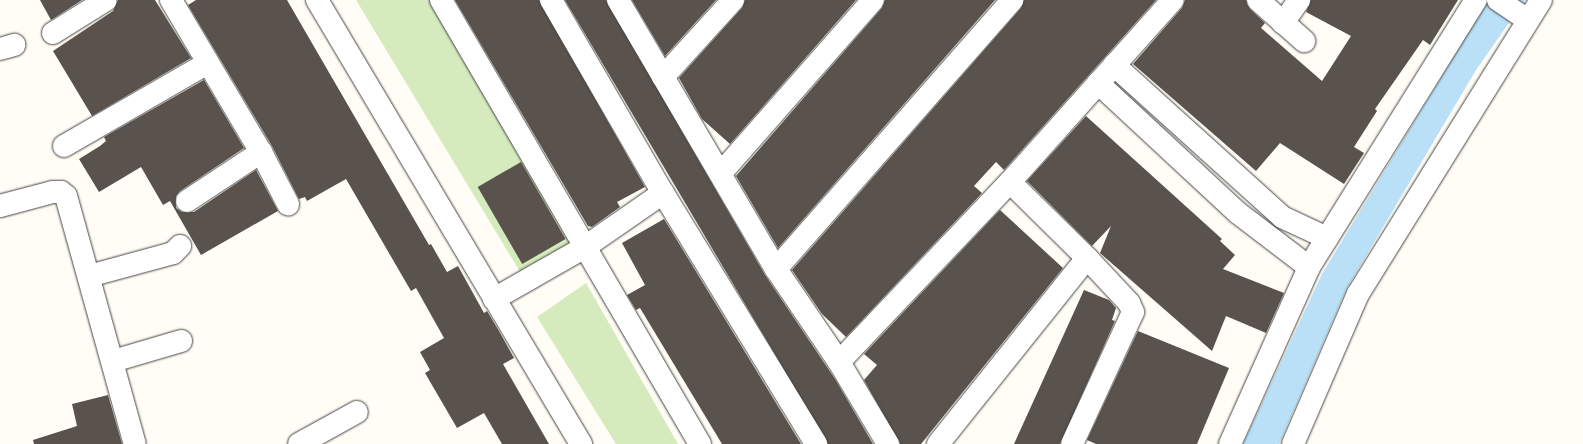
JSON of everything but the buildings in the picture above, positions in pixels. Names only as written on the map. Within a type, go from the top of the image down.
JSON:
[{"type":"street","points":[[53,33],[106,0]]},
{"type":"street","points":[[171,0],[261,152],[288,204]]},
{"type":"street","points":[[317,0],[581,444]]},
{"type":"street","points":[[441,0],[700,444]]},
{"type":"street","points":[[551,0],[663,194],[816,444]]},
{"type":"street","points":[[618,0],[776,269],[839,362],[888,444]]},
{"type":"street","points":[[663,77],[733,0]]},
{"type":"street","points":[[721,173],[873,0]]},
{"type":"street","points":[[776,269],[1012,0]]},
{"type":"street","points":[[839,362],[1010,182],[1173,0]]},
{"type":"street","points":[[1258,0],[1304,41]]},
{"type":"street","points":[[1283,23],[1299,0]]},
{"type":"street","points":[[1230,444],[1309,267],[1476,0]]},
{"type":"street","points":[[1498,0],[1523,17]]},
{"type":"street","points":[[1293,444],[1358,294],[1523,17],[1541,0]]},
{"type":"street","points":[[64,146],[208,63]]},
{"type":"street","points":[[1114,65],[1282,217],[1327,238]]},
{"type":"street","points":[[1098,83],[1238,213],[1309,267]]},
{"type":"street","points":[[187,201],[261,152]]},
{"type":"street","points":[[1010,182],[1129,303],[1133,312],[1072,444]]},
{"type":"street","points":[[0,206],[61,192],[68,202],[135,444]]},
{"type":"street","points":[[494,299],[584,247],[663,194]]},
{"type":"street","points":[[89,276],[173,252],[180,246]]},
{"type":"street","points":[[938,444],[1086,258]]},
{"type":"street","points":[[113,361],[181,341]]},
{"type":"street","points":[[299,444],[357,412]]},
{"type":"green space","points":[[356,0],[441,0],[585,247],[525,280]]},
{"type":"green space","points":[[586,283],[678,444],[616,444],[537,317]]},
{"type":"water","points":[[1488,0],[1525,0],[1476,70],[1347,288],[1279,444],[1243,444],[1322,274]]}]
